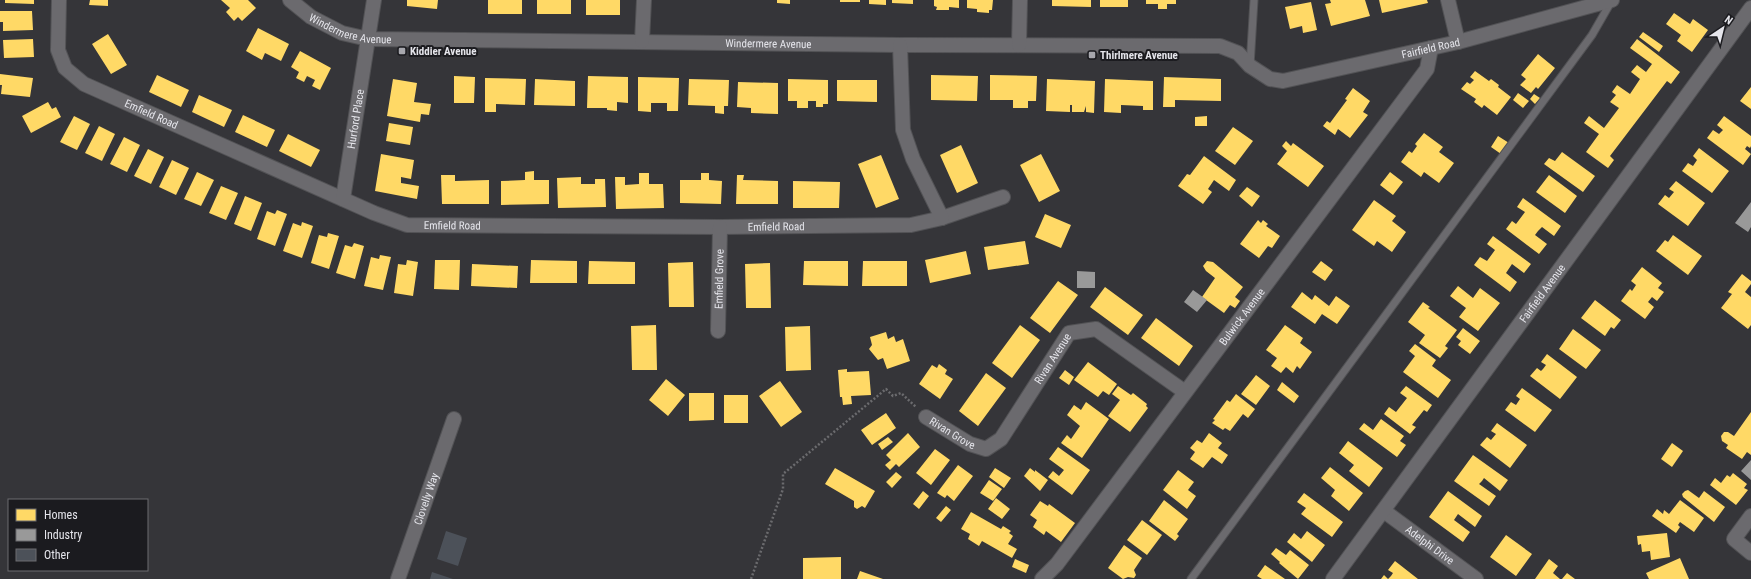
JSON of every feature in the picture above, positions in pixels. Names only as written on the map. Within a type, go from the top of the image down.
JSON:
[{"type":"street","name":"Emfield Road","points":[[59,0],[58,50],[65,68],[84,84],[374,213],[407,224],[720,228],[910,225],[942,218],[1003,197]]},
{"type":"street","name":"Windermere Avenue","points":[[290,0],[311,17],[342,33],[368,39],[900,45],[1220,46],[1238,53],[1250,66]]},
{"type":"street","points":[[368,39],[374,0]]},
{"type":"street","points":[[642,41],[644,0]]},
{"type":"street","points":[[1019,45],[1020,0]]},
{"type":"street","points":[[1448,0],[1458,42]]},
{"type":"street","name":"Fairfield Road","points":[[1250,66],[1270,79],[1283,81],[1458,42],[1612,0]]},
{"type":"street","name":"Fairfield Avenue","points":[[1333,579],[1751,8]]},
{"type":"street","name":"Hurford Place","points":[[343,199],[368,39]]},
{"type":"street","points":[[900,45],[903,130],[913,159],[942,218]]},
{"type":"street","name":"Bulwick Avenue","points":[[1042,579],[1058,564],[1184,392],[1427,69],[1431,48]]},
{"type":"street","name":"Emfield Grove","points":[[718,331],[720,228]]},
{"type":"street","name":"Rivan Avenue","points":[[1001,439],[1069,333],[1096,328],[1184,392]]},
{"type":"street","name":"Rivan Grove","points":[[926,417],[970,444],[986,449],[1001,439]]},
{"type":"street","name":"Clovelly Way","points":[[398,579],[454,419]]},
{"type":"street","name":"Adelphi Drive","points":[[1384,511],[1476,579]]},
{"type":"street","points":[[1751,516],[1734,539],[1751,553]]},
{"type":"lane","points":[[1250,66],[1254,0]]},
{"type":"lane","points":[[1191,579],[1592,35],[1612,0]]},
{"type":"path","points":[[751,579],[783,489],[783,474],[886,389],[893,396],[901,393],[926,417]]},
{"type":"building: Homes","points":[[5,0],[34,0],[34,4],[5,3]]},
{"type":"building: Homes","points":[[90,0],[108,0],[108,6],[89,5]]},
{"type":"building: Homes","points":[[221,0],[248,0],[256,8],[242,21],[238,17],[234,21],[226,12],[230,8]]},
{"type":"building: Homes","points":[[407,0],[438,0],[437,9],[407,6]]},
{"type":"building: Homes","points":[[488,0],[522,0],[522,14],[488,14]]},
{"type":"building: Homes","points":[[537,0],[571,0],[571,14],[537,14]]},
{"type":"building: Homes","points":[[586,0],[620,0],[620,15],[586,15]]},
{"type":"building: Homes","points":[[777,0],[790,0],[790,4],[777,3]]},
{"type":"building: Homes","points":[[840,0],[860,0],[860,2],[840,2]]},
{"type":"building: Homes","points":[[869,0],[886,0],[886,5],[869,4]]},
{"type":"building: Homes","points":[[892,0],[913,0],[913,4],[892,3]]},
{"type":"building: Homes","points":[[934,0],[959,0],[959,8],[949,7],[949,10],[936,10],[937,7],[934,6]]},
{"type":"building: Homes","points":[[967,0],[993,0],[992,10],[989,10],[989,13],[977,12],[977,9],[967,8]]},
{"type":"building: Homes","points":[[1052,0],[1091,0],[1091,7],[1052,6]]},
{"type":"building: Homes","points":[[1100,0],[1128,0],[1128,7],[1100,7]]},
{"type":"building: Homes","points":[[1146,0],[1176,0],[1176,4],[1167,4],[1167,9],[1158,9],[1158,4],[1146,4]]},
{"type":"building: Homes","points":[[1330,0],[1365,0],[1370,16],[1331,26],[1325,4],[1331,3]]},
{"type":"building: Homes","points":[[1379,0],[1427,0],[1428,3],[1382,13]]},
{"type":"building: Homes","points":[[1311,2],[1317,30],[1303,33],[1302,26],[1290,29],[1285,7]]},
{"type":"building: Homes","points":[[0,11],[32,11],[33,30],[3,31],[3,22],[0,22]]},
{"type":"building: Homes","points":[[1674,13],[1690,24],[1693,19],[1708,30],[1692,52],[1677,41],[1681,35],[1666,24]]},
{"type":"building: Homes","points":[[258,28],[289,44],[281,61],[265,53],[262,60],[246,51]]},
{"type":"building: Homes","points":[[1643,32],[1663,46],[1659,52],[1639,37]]},
{"type":"building: Homes","points":[[108,34],[127,65],[111,74],[92,44]]},
{"type":"building: Homes","points":[[33,39],[34,57],[4,58],[3,40]]},
{"type":"building: Homes","points":[[1637,39],[1680,72],[1671,84],[1667,81],[1610,156],[1614,160],[1608,168],[1586,152],[1599,134],[1584,123],[1589,116],[1604,128],[1619,108],[1610,102],[1616,95],[1612,92],[1617,85],[1630,94],[1640,79],[1631,72],[1637,65],[1646,72],[1652,64],[1630,48]]},
{"type":"building: Homes","points":[[300,51],[331,68],[320,90],[312,86],[315,80],[307,76],[304,82],[296,78],[299,72],[291,67]]},
{"type":"building: Homes","points":[[1538,54],[1555,68],[1538,89],[1536,87],[1531,93],[1520,85],[1526,79],[1521,75]]},
{"type":"building: Homes","points":[[1475,71],[1489,81],[1491,79],[1499,85],[1498,87],[1511,97],[1497,115],[1484,105],[1482,108],[1474,102],[1476,99],[1461,89],[1467,82],[1470,84],[1474,80],[1470,77]]},
{"type":"building: Homes","points":[[0,74],[33,78],[30,97],[1,94],[2,85],[0,85]]},
{"type":"building: Homes","points":[[157,75],[189,90],[181,107],[149,92]]},
{"type":"building: Homes","points":[[931,75],[978,76],[977,101],[931,100]]},
{"type":"building: Homes","points":[[990,75],[1037,76],[1036,101],[1028,101],[1028,108],[1013,108],[1013,100],[990,100]]},
{"type":"building: Homes","points":[[454,76],[475,77],[474,103],[454,103]]},
{"type":"building: Homes","points":[[588,76],[628,77],[628,103],[617,102],[617,111],[607,110],[607,108],[587,108]]},
{"type":"building: Homes","points":[[638,77],[679,78],[678,111],[667,111],[667,103],[651,103],[651,112],[638,111]]},
{"type":"building: Homes","points":[[1164,77],[1221,79],[1221,101],[1175,100],[1175,107],[1163,107]]},
{"type":"building: Homes","points":[[485,78],[526,79],[525,105],[496,104],[496,112],[485,112]]},
{"type":"building: Homes","points":[[393,79],[417,83],[414,102],[431,104],[429,115],[421,114],[420,122],[387,116]]},
{"type":"building: Homes","points":[[535,79],[575,81],[575,106],[534,105]]},
{"type":"building: Homes","points":[[689,79],[729,80],[728,106],[724,106],[724,114],[715,113],[715,106],[688,105]]},
{"type":"building: Homes","points":[[788,79],[828,80],[828,104],[823,104],[823,107],[816,107],[816,101],[808,101],[808,108],[797,108],[797,101],[788,101]]},
{"type":"building: Homes","points":[[1047,79],[1095,81],[1094,113],[1086,112],[1086,106],[1084,112],[1072,112],[1072,105],[1070,105],[1070,112],[1046,111]]},
{"type":"building: Homes","points":[[1105,79],[1153,81],[1153,110],[1143,110],[1143,106],[1121,105],[1121,113],[1104,112]]},
{"type":"building: Homes","points":[[837,80],[877,80],[877,102],[837,101]]},
{"type":"building: Homes","points":[[738,82],[778,83],[778,114],[751,113],[751,108],[737,107]]},
{"type":"building: Homes","points":[[1751,87],[1751,109],[1740,101]]},
{"type":"building: Homes","points":[[1353,88],[1370,101],[1363,112],[1368,115],[1350,138],[1338,129],[1335,135],[1323,126],[1327,121],[1330,123],[1347,100],[1345,99]]},
{"type":"building: Homes","points":[[1518,93],[1529,101],[1523,108],[1513,100]]},
{"type":"building: Homes","points":[[1534,94],[1540,98],[1535,104],[1530,99]]},
{"type":"building: Homes","points":[[199,95],[232,110],[224,127],[192,112]]},
{"type":"building: Homes","points":[[48,102],[52,109],[56,107],[61,117],[31,133],[22,116]]},
{"type":"building: Homes","points":[[243,115],[275,130],[267,147],[235,132]]},
{"type":"building: Homes","points":[[74,116],[90,124],[77,150],[60,142]]},
{"type":"building: Homes","points":[[1207,116],[1207,126],[1195,126],[1195,117]]},
{"type":"building: Homes","points":[[1724,116],[1751,136],[1751,146],[1750,148],[1747,146],[1745,149],[1751,154],[1743,165],[1707,138],[1713,130],[1719,134],[1723,130],[1717,125]]},
{"type":"building: Homes","points":[[389,123],[413,127],[410,145],[386,141]]},
{"type":"building: Homes","points":[[99,126],[115,134],[102,161],[85,153]]},
{"type":"building: Homes","points":[[1233,127],[1253,141],[1235,165],[1215,151]]},
{"type":"building: Homes","points":[[1424,133],[1443,147],[1439,152],[1454,163],[1439,183],[1424,172],[1421,177],[1401,162],[1409,151],[1412,153],[1417,146],[1415,144]]},
{"type":"building: Homes","points":[[288,134],[320,150],[311,167],[279,151]]},
{"type":"building: Homes","points":[[1498,136],[1509,143],[1501,154],[1491,147]]},
{"type":"building: Homes","points":[[124,137],[140,145],[127,172],[110,164]]},
{"type":"building: Homes","points":[[1286,141],[1291,146],[1293,143],[1324,166],[1308,187],[1277,164],[1287,151],[1282,146]]},
{"type":"building: Homes","points":[[961,145],[978,183],[957,193],[940,155]]},
{"type":"building: Homes","points":[[1699,148],[1729,171],[1712,193],[1682,171],[1688,163],[1693,166],[1697,160],[1693,156]]},
{"type":"building: Homes","points":[[148,149],[164,157],[151,184],[134,176]]},
{"type":"building: Homes","points":[[1562,152],[1595,176],[1583,192],[1544,164],[1549,158],[1555,161]]},
{"type":"building: Homes","points":[[381,154],[414,160],[411,179],[401,177],[401,183],[419,186],[417,199],[375,191]]},
{"type":"building: Homes","points":[[1041,154],[1060,191],[1039,202],[1020,165]]},
{"type":"building: Homes","points":[[881,155],[899,199],[876,208],[858,164]]},
{"type":"building: Homes","points":[[1204,156],[1236,180],[1229,191],[1214,180],[1208,189],[1212,192],[1203,204],[1178,186],[1187,174],[1190,175]]},
{"type":"building: Homes","points":[[172,160],[189,168],[176,195],[159,187]]},
{"type":"building: Homes","points":[[534,171],[534,180],[549,180],[549,204],[501,205],[501,181],[525,180],[525,172]]},
{"type":"building: Homes","points":[[197,172],[214,180],[201,206],[184,199]]},
{"type":"building: Homes","points":[[1390,172],[1403,182],[1393,195],[1380,185]]},
{"type":"building: Homes","points":[[639,173],[649,173],[649,184],[663,184],[664,208],[616,209],[615,177],[625,177],[625,185],[639,184]]},
{"type":"building: Homes","points":[[701,173],[709,173],[709,180],[722,181],[721,204],[680,203],[680,180],[701,180]]},
{"type":"building: Homes","points":[[441,175],[455,175],[455,181],[489,180],[489,204],[442,204]]},
{"type":"building: Homes","points":[[737,175],[744,175],[743,180],[778,181],[778,204],[736,204]]},
{"type":"building: Homes","points":[[1549,175],[1577,196],[1565,213],[1536,192]]},
{"type":"building: Homes","points":[[581,177],[581,184],[595,184],[595,179],[605,179],[606,207],[558,208],[557,178]]},
{"type":"building: Homes","points":[[793,181],[840,182],[839,208],[793,208]]},
{"type":"building: Homes","points":[[1676,181],[1705,203],[1688,226],[1658,204],[1665,195],[1669,198],[1674,192],[1669,189]]},
{"type":"building: Homes","points":[[221,186],[238,193],[226,220],[209,213]]},
{"type":"building: Homes","points":[[1247,187],[1260,196],[1252,207],[1239,196]]},
{"type":"building: Homes","points":[[245,196],[262,203],[251,231],[234,224]]},
{"type":"building: Homes","points":[[1523,198],[1561,226],[1554,236],[1542,227],[1538,231],[1535,235],[1547,244],[1539,254],[1506,229],[1512,221],[1516,224],[1525,212],[1517,207]]},
{"type":"building: Homes","points":[[1374,200],[1396,216],[1392,221],[1406,232],[1392,252],[1377,241],[1374,246],[1352,230]]},
{"type":"building: Homes","points":[[277,210],[287,214],[275,246],[257,239],[267,211],[275,214]]},
{"type":"building: Homes","points":[[1045,214],[1071,225],[1061,248],[1035,237]]},
{"type":"building: Homes","points":[[1258,220],[1261,223],[1263,220],[1268,224],[1266,226],[1280,236],[1272,248],[1268,246],[1259,258],[1240,244]]},
{"type":"building: Homes","points":[[302,222],[313,226],[302,258],[283,251],[293,223],[301,226]]},
{"type":"building: Homes","points":[[328,233],[339,236],[329,269],[311,263],[319,235],[327,237]]},
{"type":"building: Homes","points":[[1673,235],[1702,256],[1688,275],[1656,251],[1665,240],[1668,242]]},
{"type":"building: Homes","points":[[1493,236],[1531,264],[1524,273],[1512,264],[1506,273],[1517,282],[1510,292],[1474,265],[1480,257],[1487,261],[1495,250],[1487,244]]},
{"type":"building: Homes","points":[[1025,241],[1029,264],[988,270],[984,247]]},
{"type":"building: Homes","points":[[354,243],[364,246],[355,279],[336,273],[345,245],[352,247]]},
{"type":"building: Homes","points":[[966,251],[971,274],[930,283],[925,260]]},
{"type":"building: Homes","points":[[380,255],[391,257],[383,290],[364,286],[371,257],[379,259]]},
{"type":"building: Homes","points":[[407,260],[418,262],[413,296],[394,293],[398,264],[406,265]]},
{"type":"building: Homes","points":[[435,260],[460,260],[459,290],[434,289]]},
{"type":"building: Homes","points":[[531,260],[577,261],[577,283],[530,283]]},
{"type":"building: Homes","points":[[589,261],[635,262],[635,284],[588,284]]},
{"type":"building: Homes","points":[[804,261],[848,261],[848,286],[803,285]]},
{"type":"building: Homes","points":[[863,261],[907,261],[907,286],[862,286]]},
{"type":"building: Homes","points":[[1207,261],[1213,262],[1243,287],[1235,297],[1240,301],[1235,308],[1230,305],[1224,313],[1202,297],[1215,278],[1206,271],[1203,266]]},
{"type":"building: Homes","points":[[1321,261],[1333,270],[1325,281],[1312,272]]},
{"type":"building: Homes","points":[[693,262],[694,307],[669,307],[668,263]]},
{"type":"building: Homes","points":[[770,263],[771,308],[746,308],[745,264]]},
{"type":"building: Homes","points":[[472,264],[518,266],[517,288],[471,286]]},
{"type":"building: Homes","points":[[1642,267],[1662,283],[1658,288],[1664,292],[1657,301],[1652,297],[1648,302],[1654,307],[1645,319],[1621,301],[1630,289],[1632,291],[1636,285],[1631,281]]},
{"type":"building: Homes","points":[[1742,274],[1751,281],[1751,284],[1745,292],[1751,297],[1751,325],[1748,329],[1721,308],[1732,294],[1728,292]]},
{"type":"building: Homes","points":[[1058,281],[1078,295],[1050,333],[1030,318]]},
{"type":"building: Homes","points":[[1458,286],[1473,298],[1480,288],[1500,303],[1478,331],[1459,317],[1466,308],[1450,296]]},
{"type":"building: Homes","points":[[1105,287],[1143,315],[1128,335],[1090,307]]},
{"type":"building: Homes","points":[[1302,292],[1312,300],[1315,295],[1329,306],[1336,296],[1350,306],[1337,324],[1322,314],[1315,324],[1291,307]]},
{"type":"building: Homes","points":[[1595,300],[1621,320],[1614,329],[1611,327],[1605,336],[1581,318]]},
{"type":"building: Homes","points":[[1423,302],[1430,307],[1428,308],[1457,330],[1445,346],[1448,348],[1440,358],[1419,343],[1425,335],[1408,322]]},
{"type":"building: Homes","points":[[1156,318],[1193,346],[1179,366],[1141,338]]},
{"type":"building: Homes","points":[[656,325],[657,370],[632,370],[631,326]]},
{"type":"building: Homes","points":[[1020,325],[1040,340],[1012,378],[992,363]]},
{"type":"building: Homes","points":[[1285,325],[1303,338],[1300,343],[1312,352],[1300,369],[1297,366],[1293,373],[1286,367],[1281,373],[1271,366],[1277,358],[1266,350]]},
{"type":"building: Homes","points":[[810,326],[811,370],[786,371],[785,327]]},
{"type":"building: Homes","points":[[1463,328],[1480,341],[1470,354],[1458,345],[1461,341],[1456,337]]},
{"type":"building: Homes","points":[[1573,329],[1601,350],[1586,369],[1559,349]]},
{"type":"building: Homes","points":[[886,332],[888,339],[894,336],[896,342],[903,339],[910,361],[887,369],[883,358],[878,360],[869,349],[872,345],[870,337]]},
{"type":"building: Homes","points":[[1415,344],[1436,360],[1432,366],[1451,380],[1438,398],[1403,372],[1415,356],[1409,351]]},
{"type":"building: Homes","points":[[1547,354],[1577,377],[1560,399],[1530,376],[1537,368],[1541,371],[1543,369],[1546,365],[1541,362]]},
{"type":"building: Homes","points":[[1088,362],[1117,384],[1109,395],[1103,391],[1098,397],[1074,380]]},
{"type":"building: Homes","points":[[939,364],[947,370],[945,374],[953,379],[940,399],[919,384],[932,365],[937,368]]},
{"type":"building: Homes","points":[[847,369],[847,372],[869,371],[871,395],[851,396],[852,404],[843,405],[842,397],[840,397],[838,370]]},
{"type":"building: Homes","points":[[1065,370],[1074,377],[1069,385],[1059,378]]},
{"type":"building: Homes","points":[[986,373],[1006,388],[978,426],[959,411]]},
{"type":"building: Homes","points":[[1256,375],[1270,386],[1256,405],[1241,394]]},
{"type":"building: Homes","points":[[666,379],[685,395],[668,416],[649,400]]},
{"type":"building: Homes","points":[[780,381],[802,412],[781,427],[759,396]]},
{"type":"building: Homes","points":[[1282,382],[1299,396],[1294,403],[1277,390]]},
{"type":"building: Homes","points":[[1118,386],[1131,395],[1133,393],[1147,404],[1146,406],[1148,408],[1130,432],[1108,416],[1120,400],[1112,394]]},
{"type":"building: Homes","points":[[1406,386],[1432,405],[1427,412],[1424,410],[1412,425],[1416,427],[1410,434],[1384,414],[1389,407],[1396,412],[1407,398],[1400,393]]},
{"type":"building: Homes","points":[[1522,388],[1552,410],[1535,432],[1505,410],[1511,402],[1516,405],[1520,399],[1516,396]]},
{"type":"building: Homes","points":[[689,393],[714,393],[714,420],[689,421]]},
{"type":"building: Homes","points":[[1236,394],[1255,409],[1248,418],[1243,414],[1230,431],[1225,428],[1223,430],[1212,423],[1215,420],[1213,419],[1227,400],[1230,402]]},
{"type":"building: Homes","points":[[724,395],[748,395],[748,423],[724,423]]},
{"type":"building: Homes","points":[[1086,402],[1109,419],[1082,458],[1061,443],[1067,435],[1071,439],[1080,426],[1067,415],[1074,405],[1081,410]]},
{"type":"building: Homes","points":[[1751,412],[1751,455],[1747,452],[1742,459],[1726,448],[1728,445],[1722,441],[1721,436],[1724,432],[1728,432],[1734,436]]},
{"type":"building: Homes","points":[[886,413],[896,428],[872,445],[861,430]]},
{"type":"building: Homes","points":[[1381,419],[1404,436],[1400,441],[1406,445],[1397,457],[1359,429],[1364,423],[1373,430]]},
{"type":"building: Homes","points":[[1497,423],[1527,445],[1510,468],[1480,445],[1487,437],[1491,440],[1496,434],[1491,431]]},
{"type":"building: Homes","points":[[908,433],[920,447],[899,467],[896,464],[890,470],[885,465],[891,460],[886,455]]},
{"type":"building: Homes","points":[[1209,433],[1222,443],[1218,448],[1228,455],[1222,464],[1212,457],[1203,468],[1190,459],[1195,452],[1190,448],[1197,440],[1202,443]]},
{"type":"building: Homes","points":[[888,437],[893,442],[882,450],[878,444]]},
{"type":"building: Homes","points":[[1348,441],[1383,468],[1369,487],[1349,471],[1354,465],[1339,453]]},
{"type":"building: Homes","points":[[1672,443],[1683,451],[1672,467],[1661,459]]},
{"type":"building: Homes","points":[[1058,447],[1090,470],[1072,495],[1048,477],[1053,471],[1059,476],[1064,470],[1049,459]]},
{"type":"building: Homes","points":[[935,449],[950,460],[931,485],[916,473]]},
{"type":"building: Homes","points":[[1473,455],[1508,480],[1500,491],[1484,478],[1479,484],[1496,496],[1489,506],[1454,481]]},
{"type":"building: Homes","points":[[958,465],[973,476],[954,501],[947,495],[945,498],[937,493]]},
{"type":"building: Homes","points":[[1330,467],[1363,493],[1349,511],[1331,496],[1335,490],[1321,478]]},
{"type":"building: Homes","points":[[835,468],[875,491],[865,508],[862,506],[857,509],[854,507],[854,501],[825,484]]},
{"type":"building: Homes","points":[[995,468],[1011,478],[1004,488],[989,477]]},
{"type":"building: Homes","points":[[1030,468],[1048,480],[1040,491],[1024,476]]},
{"type":"building: Homes","points":[[1178,470],[1194,482],[1188,490],[1196,496],[1187,509],[1163,490]]},
{"type":"building: Homes","points":[[896,472],[902,477],[892,488],[886,482]]},
{"type":"building: Homes","points":[[1733,473],[1747,484],[1744,488],[1748,490],[1736,505],[1710,485],[1715,478],[1721,483],[1727,475],[1730,477]]},
{"type":"building: Homes","points":[[989,480],[1002,489],[993,501],[980,493]]},
{"type":"building: Homes","points":[[1688,490],[1699,498],[1704,491],[1725,507],[1714,522],[1683,497],[1682,494]]},
{"type":"building: Homes","points":[[923,491],[929,496],[919,509],[913,504]]},
{"type":"building: Homes","points":[[1448,491],[1482,516],[1475,527],[1458,514],[1454,520],[1470,532],[1463,542],[1429,517]]},
{"type":"building: Homes","points":[[1304,493],[1343,522],[1332,537],[1301,514],[1306,508],[1297,502]]},
{"type":"building: Homes","points":[[996,498],[1010,509],[1002,519],[988,509]]},
{"type":"building: Homes","points":[[1164,500],[1188,519],[1177,534],[1179,536],[1175,541],[1149,521]]},
{"type":"building: Homes","points":[[1680,500],[1704,518],[1694,532],[1680,522],[1678,525],[1680,527],[1676,533],[1652,516],[1657,509],[1663,514],[1664,510],[1669,514]]},
{"type":"building: Homes","points":[[1040,501],[1048,506],[1049,504],[1075,523],[1061,542],[1046,531],[1044,535],[1033,527],[1037,520],[1030,515]]},
{"type":"building: Homes","points":[[946,506],[951,510],[941,522],[936,518]]},
{"type":"building: Homes","points":[[971,512],[1001,529],[1003,526],[1011,531],[1009,533],[1013,536],[1008,544],[1017,549],[1012,558],[982,541],[979,546],[968,539],[970,534],[961,529]]},
{"type":"building: Homes","points":[[1142,520],[1162,535],[1147,555],[1127,540]]},
{"type":"building: Homes","points":[[1307,531],[1325,545],[1312,562],[1287,542],[1294,533],[1301,539]]},
{"type":"building: Homes","points":[[1667,533],[1670,557],[1651,560],[1650,551],[1642,552],[1641,544],[1638,545],[1637,536]]},
{"type":"building: Homes","points":[[1506,535],[1532,554],[1516,576],[1490,557]]},
{"type":"building: Homes","points":[[1124,545],[1142,558],[1134,570],[1136,575],[1134,578],[1128,577],[1123,579],[1108,568]]},
{"type":"building: Homes","points":[[1276,548],[1286,555],[1290,550],[1309,565],[1298,579],[1271,554]]},
{"type":"building: Homes","points":[[841,557],[841,579],[803,579],[803,558]]},
{"type":"building: Homes","points":[[1680,558],[1689,579],[1649,579],[1646,573]]},
{"type":"building: Homes","points":[[1015,559],[1029,565],[1026,573],[1012,567]]},
{"type":"building: Homes","points":[[1549,559],[1558,566],[1553,573],[1560,579],[1535,579]]},
{"type":"building: Homes","points":[[1395,561],[1418,579],[1388,579],[1393,573],[1388,570]]},
{"type":"building: Homes","points":[[1265,565],[1285,579],[1262,579],[1257,576]]},
{"type":"building: Homes","points":[[860,571],[883,579],[857,579]]},
{"type":"building: Homes","points":[[1567,573],[1575,579],[1562,579]]},
{"type":"building: Homes","points":[[1384,575],[1388,579],[1381,579]]},
{"type":"building: Industry","points":[[1751,202],[1751,227],[1748,232],[1735,223]]},
{"type":"building: Industry","points":[[1077,271],[1095,272],[1095,288],[1077,288]]},
{"type":"building: Industry","points":[[1193,290],[1207,300],[1197,312],[1184,302]]},
{"type":"building: Industry","points":[[1751,460],[1751,480],[1741,471]]},
{"type":"building: Other","points":[[446,531],[467,538],[458,566],[437,559]]},
{"type":"building: Other","points":[[432,572],[453,579],[430,579]]},
{"type":"place","name":"Kiddier Avenue","points":[[402,51]]},
{"type":"place","name":"Thirlmere Avenue","points":[[1092,55]]}]
